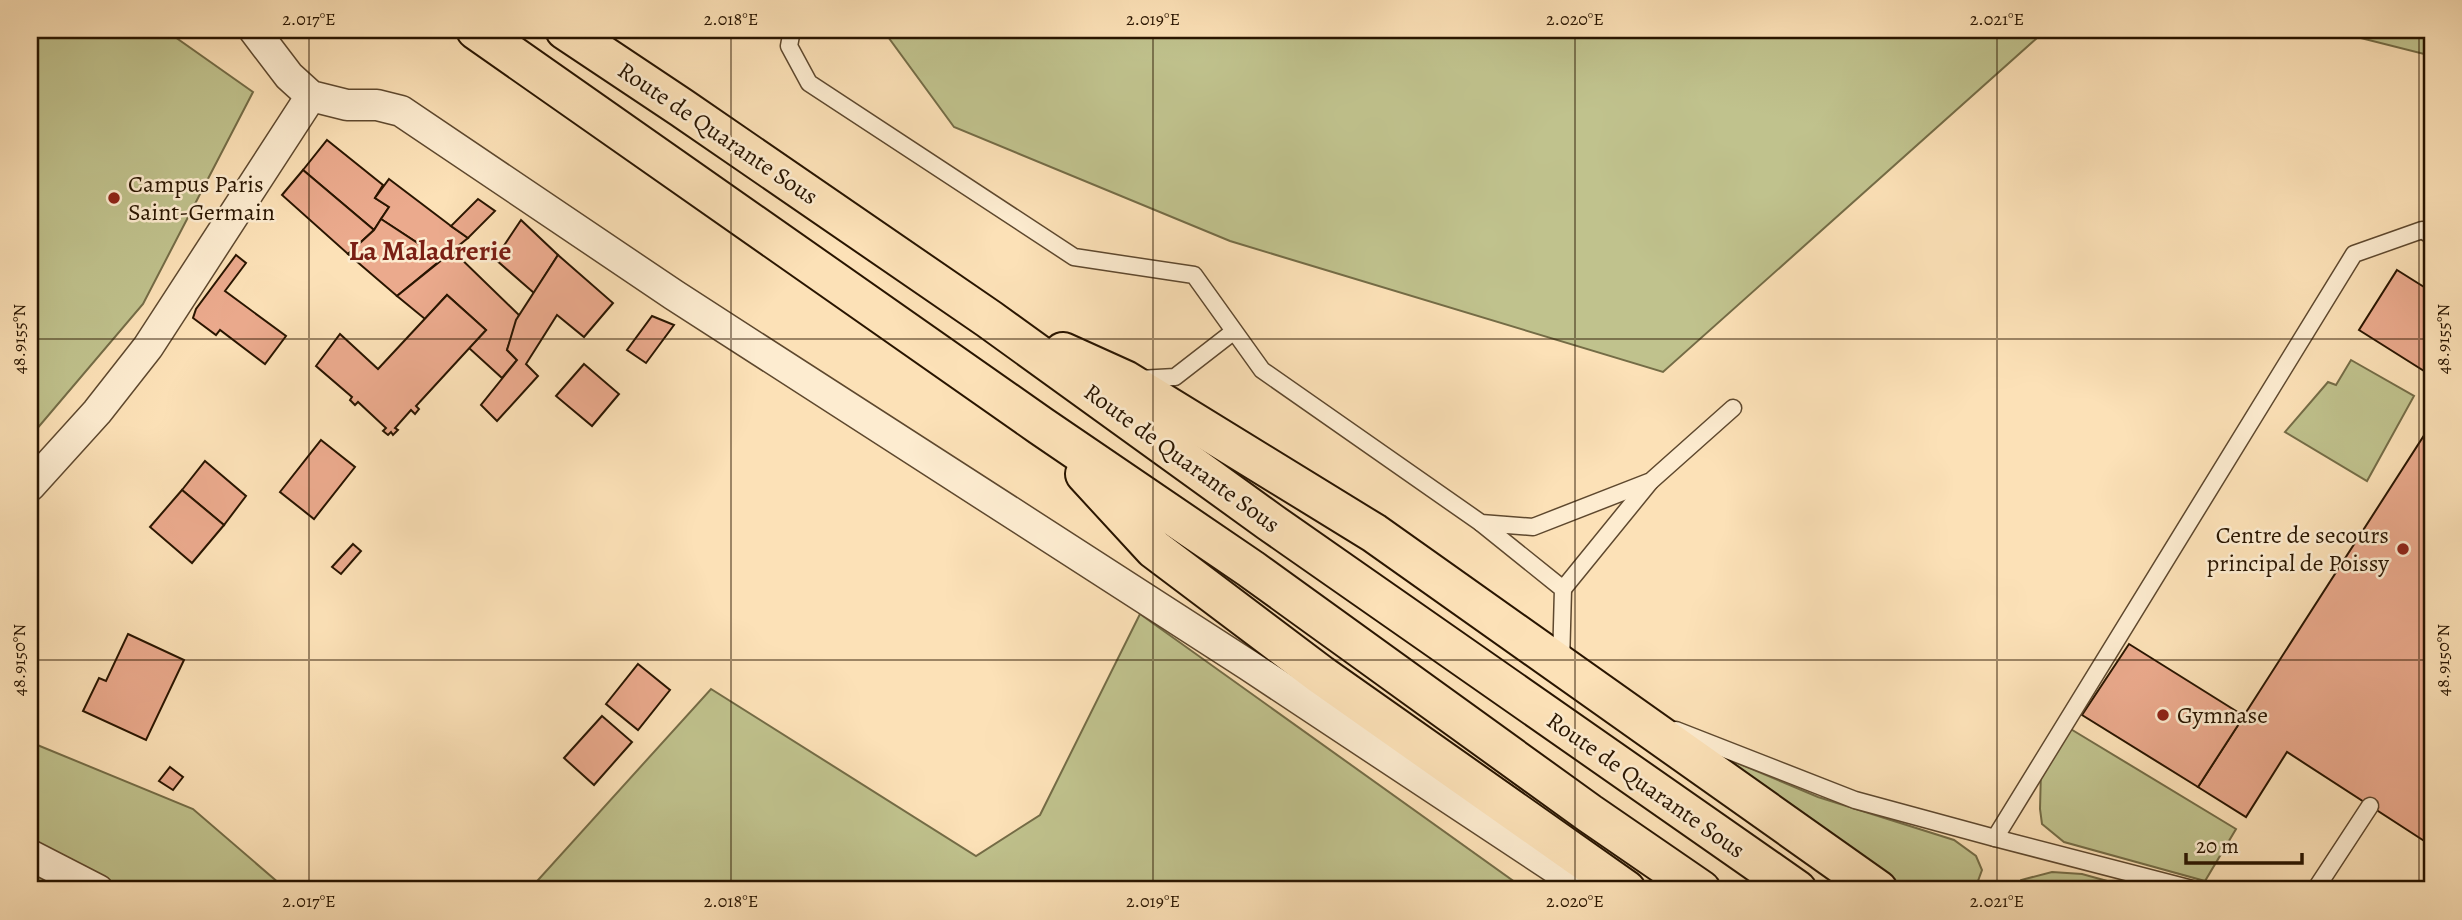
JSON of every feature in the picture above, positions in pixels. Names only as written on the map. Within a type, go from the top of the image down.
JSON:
[{"type":"main road","name":"Route de Quarante Sous","points":[[476,30],[1041,426],[1251,569],[1589,813],[1701,890]]},
{"type":"main road","name":"Route de Quarante Sous","points":[[565,30],[989,319],[1270,522],[1797,890]]},
{"type":"main road","points":[[989,319],[1125,380],[1374,533],[1878,890]]},
{"type":"main road","points":[[1041,426],[1154,549],[1321,675],[1626,890]]},
{"type":"street","points":[[254,30],[289,76],[311,96],[347,105],[377,105],[401,111],[674,295],[1248,665],[1588,890]]},
{"type":"street","points":[[30,486],[97,412],[148,347],[311,96]]},
{"type":"street","points":[[30,855],[64,883],[97,890]]},
{"type":"lane","points":[[792,30],[789,46],[809,83],[1074,257],[1194,275],[1262,370],[1481,523],[1563,589]]},
{"type":"lane","points":[[1995,838],[2354,254],[2421,230],[2432,236]]},
{"type":"lane","points":[[1125,380],[1175,377],[1233,332]]},
{"type":"lane","points":[[1561,665],[1563,589],[1651,481],[1733,408]]},
{"type":"lane","points":[[1481,523],[1533,527],[1651,481]]},
{"type":"lane","points":[[1622,708],[1856,800],[2196,890]]},
{"type":"lane","points":[[2315,890],[2370,806]]},
{"type":"green space","name":"Campus Paris Saint-Germain","points":[[30,30],[165,30],[253,92],[143,304],[30,437]]},
{"type":"green space","points":[[883,30],[2046,30],[1663,372],[1230,241],[954,127]]},
{"type":"green space","points":[[2329,30],[2432,30],[2432,56]]},
{"type":"green space","points":[[2351,360],[2414,396],[2367,481],[2285,432],[2328,382],[2336,385]]},
{"type":"green space","points":[[1140,614],[1526,890],[529,890],[711,689],[976,856],[1040,815]]},
{"type":"green space","points":[[2069,728],[2236,829],[2205,881],[2064,842],[2042,824],[2041,770]]},
{"type":"green space","points":[[30,742],[193,809],[287,890],[30,890]]},
{"type":"green space","points":[[1716,754],[1818,797],[1954,840],[1976,856],[1982,870],[1975,889],[1977,890],[1905,890]]},
{"type":"green space","points":[[2052,872],[2082,874],[2140,890],[2015,890],[2021,880]]},
{"type":"building","points":[[327,140],[383,185],[375,198],[389,207],[374,230],[303,170]]},
{"type":"building","points":[[303,170],[374,230],[348,254],[282,195]]},
{"type":"building","points":[[389,179],[468,238],[442,259],[381,219],[389,207],[375,198]]},
{"type":"building","points":[[478,199],[495,211],[468,238],[451,226]]},
{"type":"building","points":[[381,219],[442,259],[397,296],[348,254],[374,230]]},
{"type":"building","points":[[521,220],[558,255],[534,293],[495,259]]},
{"type":"building","points":[[453,251],[519,315],[507,350],[517,360],[502,378],[469,348],[486,330],[447,295],[425,319],[397,296]]},
{"type":"building","points":[[236,255],[246,263],[225,291],[286,336],[265,364],[220,330],[216,335],[193,318],[196,309]]},
{"type":"building","points":[[558,255],[613,303],[584,337],[557,315],[526,364],[538,376],[497,421],[481,405],[517,360],[507,350],[516,320]]},
{"type":"building","points":[[2397,270],[2432,292],[2432,376],[2359,330]]},
{"type":"building","points":[[447,295],[486,330],[416,406],[419,409],[415,414],[411,410],[395,428],[398,430],[393,435],[391,432],[388,435],[383,431],[386,428],[358,402],[355,405],[350,400],[352,397],[316,366],[340,334],[378,369]]},
{"type":"building","points":[[652,316],[674,325],[646,363],[627,350]]},
{"type":"building","points":[[584,364],[619,394],[592,426],[556,396]]},
{"type":"building","points":[[2432,423],[2432,846],[2287,752],[2246,817],[2198,787]]},
{"type":"building","points":[[321,440],[355,467],[314,519],[280,492]]},
{"type":"building","points":[[205,461],[246,496],[224,525],[182,490]]},
{"type":"building","points":[[182,490],[224,525],[192,563],[150,527]]},
{"type":"building","points":[[353,544],[361,551],[341,574],[332,567]]},
{"type":"building","points":[[128,634],[184,660],[146,740],[83,711],[99,678],[106,681]]},
{"type":"building","name":"Gymnase","points":[[2129,644],[2244,716],[2198,787],[2082,715]]},
{"type":"building","points":[[638,664],[670,690],[638,730],[606,704]]},
{"type":"building","points":[[602,716],[632,742],[594,785],[564,758]]},
{"type":"building","points":[[170,767],[183,777],[173,790],[159,781]]},
{"type":"place","name":"Campus Paris Saint-Germain","points":[[114,198]]},
{"type":"place","name":"Centre de secours principal de Poissy","points":[[2403,549]]},
{"type":"place","name":"Gymnase","points":[[2163,715]]},
{"type":"district","name":"La Maladrerie","points":[[430,250]]}]
